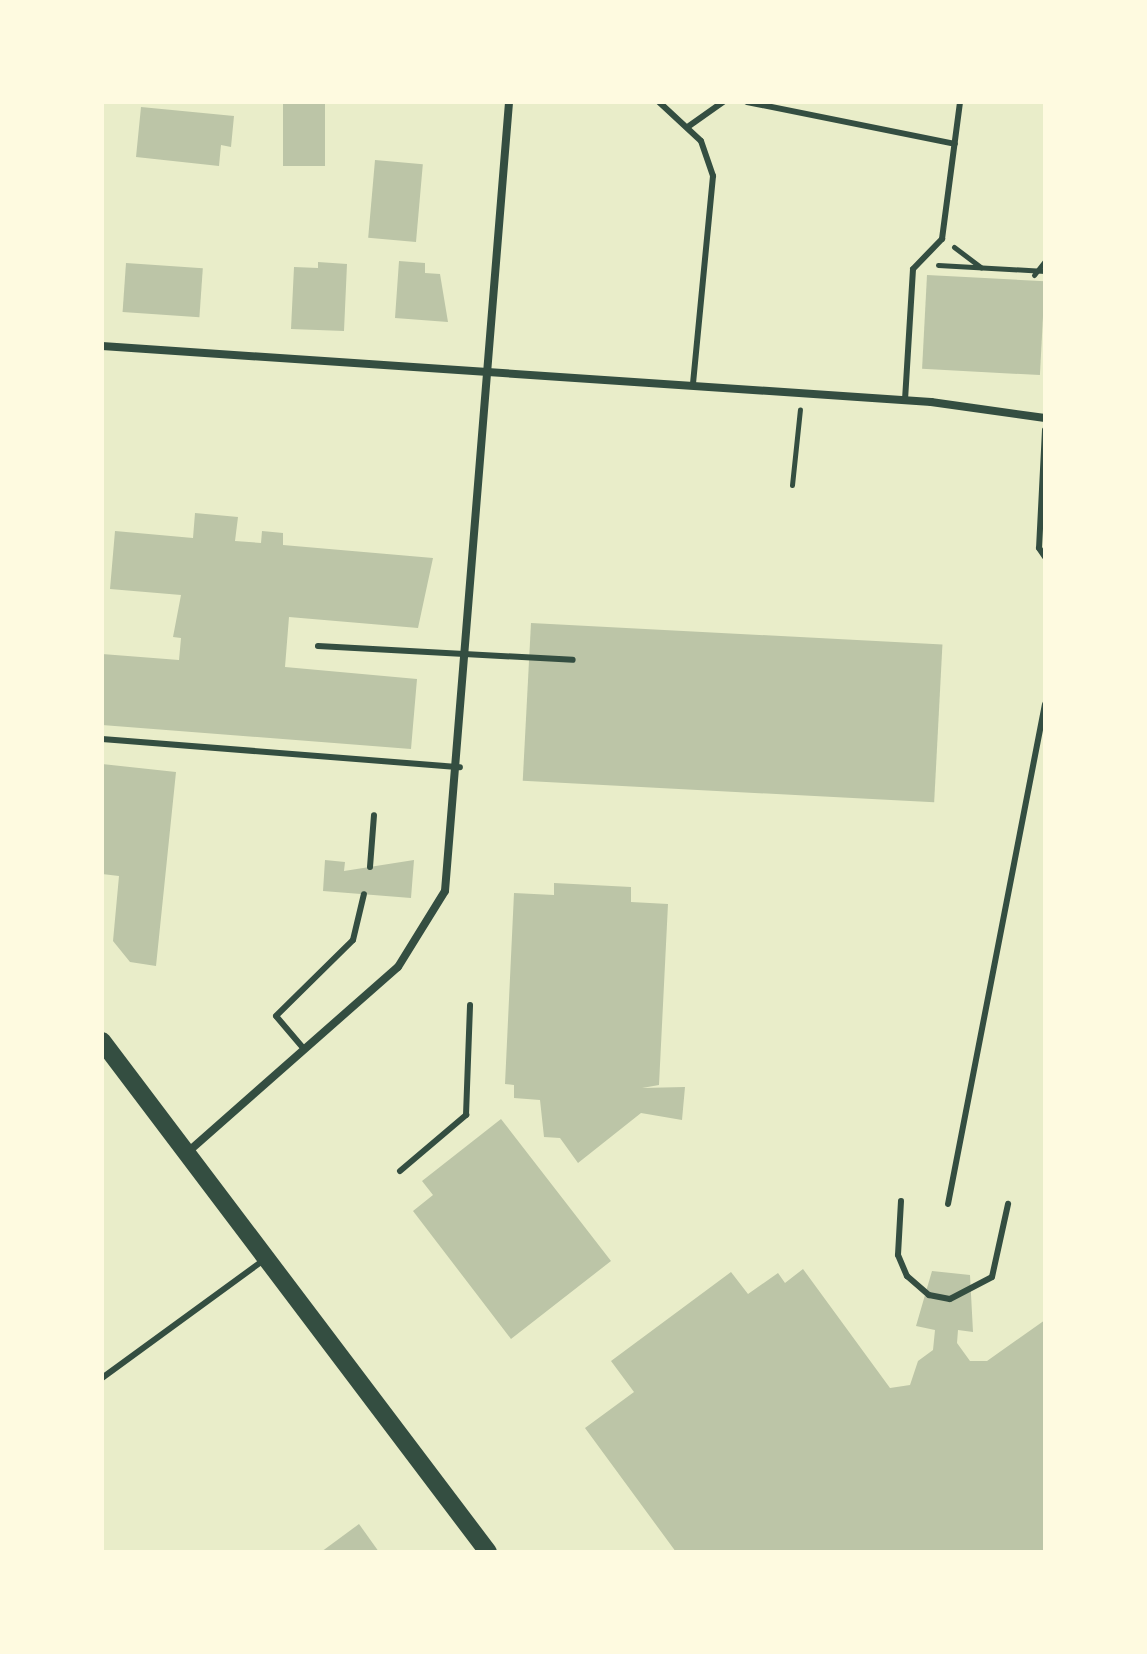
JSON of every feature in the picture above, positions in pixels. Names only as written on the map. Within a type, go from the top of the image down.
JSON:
[{"type":"main road","points":[[102,1041],[269,1256],[488,1552]]},
{"type":"street","points":[[189,1151],[398,967],[431,921],[445,891],[460,767],[509,102]]},
{"type":"street","points":[[102,346],[802,392],[905,400],[1045,418]]},
{"type":"lane","points":[[659,102],[689,126],[713,176],[693,385]]},
{"type":"lane","points":[[689,126],[723,102]]},
{"type":"lane","points":[[747,102],[955,144]]},
{"type":"lane","points":[[905,400],[918,264],[942,239],[960,102]]},
{"type":"lane","points":[[1045,430],[1039,548],[1045,557]]},
{"type":"lane","points":[[318,646],[573,660]]},
{"type":"lane","points":[[948,1204],[1045,704]]},
{"type":"lane","points":[[102,739],[460,767]]},
{"type":"lane","points":[[370,867],[374,815]]},
{"type":"lane","points":[[304,1049],[276,1016],[353,940],[364,894]]},
{"type":"lane","points":[[400,1171],[466,1115],[470,1005]]},
{"type":"lane","points":[[901,1201],[898,1255],[907,1276],[929,1295],[950,1299],[992,1277],[1008,1204]]},
{"type":"lane","points":[[102,1378],[269,1256]]},
{"type":"path","points":[[942,239],[982,267]]},
{"type":"path","points":[[918,264],[1039,272],[1045,261]]},
{"type":"path","points":[[792,485],[802,392]]},
{"type":"building","points":[[283,102],[325,102],[325,166],[283,166]]},
{"type":"building","points":[[141,107],[234,116],[231,147],[221,145],[219,166],[136,157]]},
{"type":"building","points":[[375,160],[423,164],[416,242],[368,238]]},
{"type":"building","points":[[399,261],[425,263],[425,273],[440,274],[448,322],[395,318]]},
{"type":"building","points":[[318,262],[347,264],[344,331],[291,329],[294,267],[318,268]]},
{"type":"building","points":[[126,263],[203,268],[199,317],[123,312]]},
{"type":"building","points":[[927,275],[1045,281],[1040,375],[922,369]]},
{"type":"building","points":[[195,513],[238,517],[235,541],[261,543],[262,531],[283,533],[283,545],[433,558],[418,628],[289,617],[285,667],[417,679],[411,749],[102,725],[102,654],[179,660],[181,638],[173,637],[181,595],[110,589],[115,531],[193,538]]},
{"type":"building","points":[[531,623],[942,645],[934,802],[523,781]]},
{"type":"building","points":[[102,764],[176,772],[156,966],[130,962],[113,941],[119,876],[102,874]]},
{"type":"building","points":[[325,860],[345,862],[344,871],[414,860],[411,898],[323,891]]},
{"type":"building","points":[[554,883],[631,887],[631,902],[668,904],[659,1085],[642,1088],[685,1087],[682,1120],[641,1113],[578,1163],[560,1138],[544,1137],[540,1100],[514,1098],[514,1085],[505,1084],[514,893],[554,895]]},
{"type":"building","points":[[501,1119],[611,1261],[511,1339],[413,1211],[433,1195],[422,1181]]},
{"type":"building","points":[[803,1269],[890,1388],[910,1385],[918,1361],[933,1350],[935,1330],[916,1326],[932,1271],[970,1275],[973,1332],[958,1330],[957,1343],[970,1361],[987,1361],[1045,1320],[1045,1552],[676,1552],[585,1428],[634,1392],[611,1361],[731,1272],[748,1294],[778,1273],[785,1283]]},
{"type":"building","points":[[359,1524],[379,1552],[321,1552]]}]
